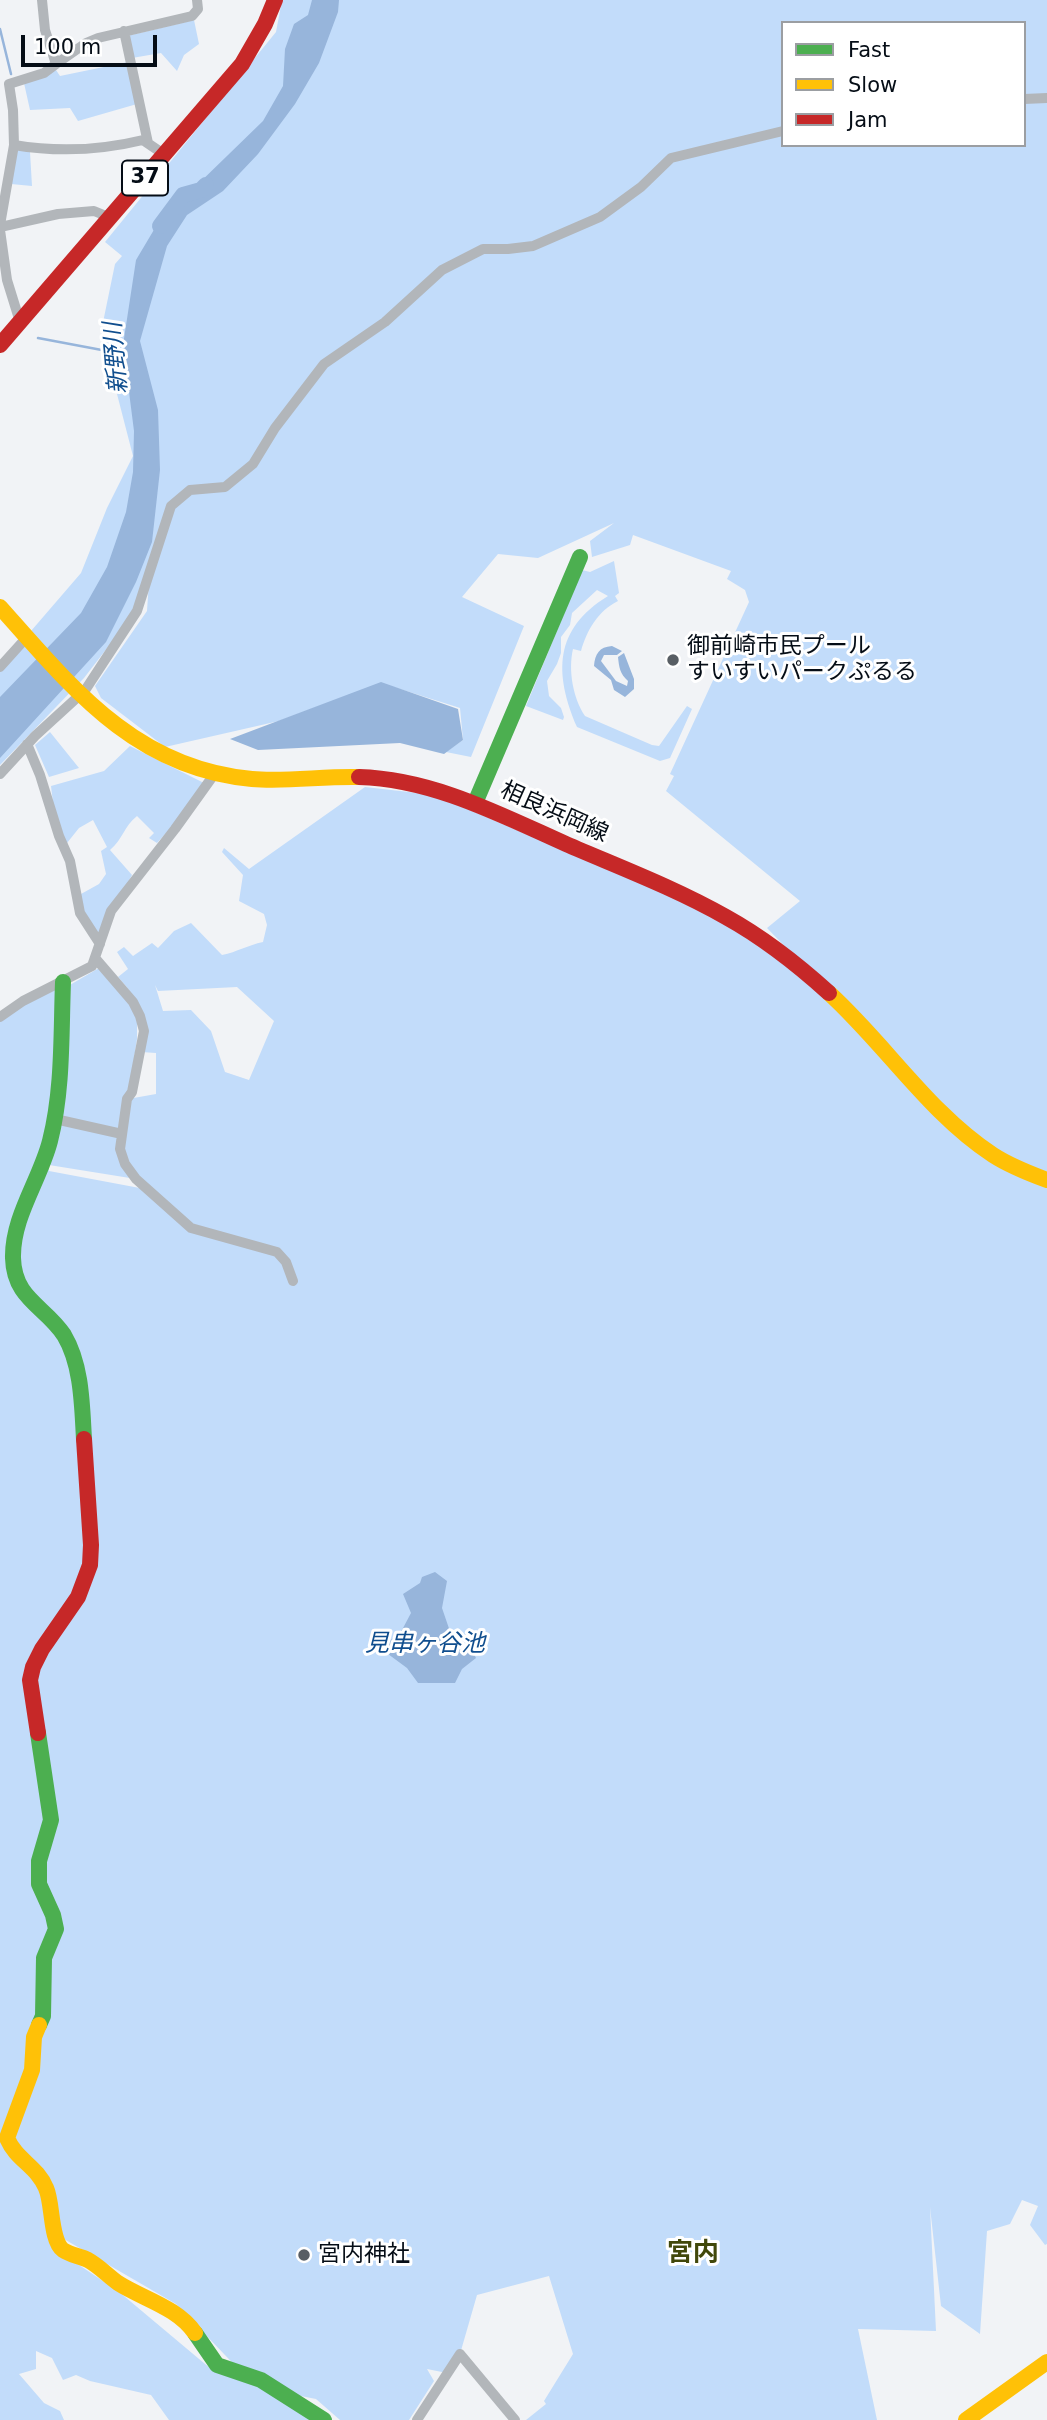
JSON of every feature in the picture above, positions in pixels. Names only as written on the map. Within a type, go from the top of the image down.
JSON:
[{"type":"street","points":[[42,0],[45,30],[57,64]]},
{"type":"street","points":[[20,323],[7,280],[0,227],[14,145],[13,110],[5,83],[44,73],[86,43],[192,16],[198,9],[197,0]]},
{"type":"street","name":"37","points":[[0,345],[242,64],[265,24],[275,0]]},
{"type":"street","points":[[124,32],[148,143]]},
{"type":"street","points":[[1026,99],[1047,98]]},
{"type":"street","points":[[0,774],[80,693],[137,611],[171,506],[190,490],[225,487],[253,464],[275,428],[324,364],[386,322],[442,270],[478,251],[533,246],[600,216],[641,187],[671,158],[781,131]]},
{"type":"street","points":[[14,145],[31,148],[98,148],[143,140],[165,155]]},
{"type":"street","points":[[0,227],[58,214],[94,211],[111,218]]},
{"type":"street","points":[[475,803],[580,557]]},
{"type":"street","name":"相良浜岡線","points":[[0,607],[101,714],[135,741],[172,762],[213,776],[274,780],[353,776],[383,778],[443,791],[690,898],[760,937],[794,961],[828,991],[963,1134],[1013,1166],[1047,1180]]},
{"type":"street","points":[[0,667],[29,639]]},
{"type":"street","points":[[27,744],[70,861],[80,913],[100,944]]},
{"type":"street","points":[[0,1017],[23,1001],[88,970],[96,959],[111,911],[213,776]]},
{"type":"street","points":[[96,959],[133,1002],[144,1031],[132,1092],[127,1099],[120,1149],[125,1164],[136,1179],[191,1228],[278,1252],[286,1262],[293,1281]]},
{"type":"street","points":[[63,982],[59,1087],[55,1119],[41,1170],[15,1235],[12,1259],[23,1292],[35,1308],[63,1332],[74,1362],[79,1395],[89,1542],[88,1573],[77,1598],[36,1660],[30,1680],[51,1820],[39,1861],[39,1884],[53,1915],[56,1929],[44,1958],[43,2016],[34,2037],[32,2070],[7,2138],[12,2151],[38,2173],[47,2189],[57,2242],[63,2250],[89,2261],[118,2283],[178,2315],[188,2323],[217,2365],[247,2372],[276,2387],[324,2420]]},
{"type":"street","points":[[55,1119],[122,1134]]},
{"type":"street","points":[[417,2420],[460,2354],[515,2420]]},
{"type":"street","points":[[966,2420],[1047,2362]]},
{"type":"shaded area","points":[[282,0],[1047,0],[1047,2244],[1045,2245],[1030,2225],[1038,2206],[1022,2200],[1010,2224],[987,2231],[980,2334],[941,2306],[930,2207],[936,2331],[858,2329],[877,2420],[526,2420],[546,2404],[544,2401],[573,2354],[549,2276],[477,2295],[460,2354],[447,2373],[427,2369],[434,2381],[409,2420],[340,2420],[316,2399],[266,2389],[311,2420],[169,2420],[151,2395],[90,2381],[76,2375],[63,2380],[52,2358],[36,2351],[36,2369],[19,2374],[44,2403],[60,2411],[64,2420],[0,2420],[0,1019],[52,989],[63,989],[99,968],[137,1010],[137,1039],[128,1099],[156,1094],[156,1053],[141,1052],[137,1003],[118,977],[128,969],[117,952],[124,947],[133,956],[152,943],[158,948],[174,931],[191,923],[222,955],[263,942],[267,925],[264,914],[239,901],[243,875],[222,852],[224,848],[249,869],[365,787],[435,795],[747,929],[834,997],[767,928],[800,901],[666,791],[674,776],[670,774],[749,602],[745,590],[727,579],[731,571],[633,535],[630,545],[592,557],[590,541],[614,523],[538,558],[498,554],[462,597],[524,626],[471,757],[446,752],[463,740],[460,708],[381,683],[279,721],[165,747],[101,698],[95,686],[147,611],[150,566],[138,608],[84,678],[0,765],[0,667],[81,573],[107,508],[133,456],[101,332],[115,264],[122,256],[105,242],[276,32]],"holes":[[[107,343],[149,407],[145,418]],[[155,985],[158,991],[237,987],[274,1021],[249,1080],[225,1072],[211,1031],[191,1010],[163,1011]],[[49,1165],[136,1179],[145,1189],[49,1171]],[[45,2185],[64,2239],[176,2304],[248,2379],[211,2369],[118,2291],[55,2249]]]},
{"type":"shaded area","points":[[194,20],[199,44],[184,55],[177,71],[161,53],[132,58],[127,36]]},
{"type":"shaded area","points":[[128,62],[137,104],[78,121],[70,108],[30,110],[24,83],[56,70],[60,76]]},
{"type":"shaded area","points":[[16,149],[30,152],[32,186],[11,184]]},
{"type":"shaded area","points":[[614,561],[619,593],[615,596],[618,601],[594,622],[581,651],[573,649],[571,675],[585,716],[652,745],[659,746],[687,706],[692,709],[670,758],[660,761],[577,727],[565,688],[562,671],[564,654],[568,638],[577,623],[608,596],[597,590],[572,613],[570,625],[561,637],[561,653],[557,664],[547,681],[549,696],[561,708],[563,720],[526,706],[582,570],[590,572]]},
{"type":"shaded area","points":[[50,732],[79,768],[49,777],[35,745]]},
{"type":"shaded area","points":[[130,746],[204,783],[185,812],[157,843],[149,838],[154,833],[137,816],[110,850],[132,875],[97,937],[81,910],[81,894],[99,884],[106,874],[101,851],[107,847],[93,820],[79,828],[67,843],[56,828],[51,786],[104,771]]},
{"type":"water","points":[[312,0],[339,0],[338,12],[319,63],[295,104],[258,154],[223,191],[187,215],[167,246],[140,341],[158,410],[160,470],[152,542],[136,582],[106,642],[0,758],[0,697],[81,613],[107,567],[126,512],[133,472],[134,431],[123,345],[136,260],[158,223],[263,121],[283,86],[285,49],[294,24],[308,15]]},
{"type":"water","points":[[612,646],[622,651],[617,655],[604,655],[601,661],[616,681],[627,686],[628,681],[620,670],[618,657],[624,653],[634,679],[634,689],[625,697],[614,690],[611,680],[594,666],[599,652]]},
{"type":"water","points":[[381,682],[458,709],[463,740],[444,754],[400,743],[258,750],[230,739]]},
{"type":"water","name":"見串ヶ谷池","points":[[435,1572],[447,1581],[442,1608],[456,1649],[474,1654],[476,1658],[462,1669],[455,1683],[418,1683],[407,1668],[383,1647],[402,1630],[411,1613],[403,1594],[420,1583],[422,1577]]},
{"type":"waterway","points":[[0,29],[11,74]]},
{"type":"waterway","name":"新野川","points":[[160,226],[183,195],[201,190],[206,185]]},
{"type":"waterway","points":[[38,338],[123,354]]},
{"type":"traffic: fast","points":[[475,803],[580,557]]},
{"type":"traffic: fast","points":[[63,982],[61,1062],[54,1122],[45,1156],[17,1228],[13,1258],[15,1272],[25,1293],[56,1325],[70,1347],[80,1386],[84,1439]]},
{"type":"traffic: fast","points":[[38,1733],[51,1820],[39,1861],[39,1884],[53,1915],[56,1929],[44,1958],[43,2016],[39,2025]]},
{"type":"traffic: fast","points":[[195,2333],[217,2365],[261,2380],[324,2420]]},
{"type":"traffic: slow","points":[[0,607],[53,667],[110,720],[140,742],[174,759],[211,772],[252,779],[359,777]]},
{"type":"traffic: slow","points":[[829,993],[928,1099],[970,1138],[1006,1163],[1047,1180]]},
{"type":"traffic: slow","points":[[39,2025],[34,2037],[32,2070],[7,2138],[46,2188],[59,2245],[66,2252],[92,2262],[118,2283],[179,2316],[195,2333]]},
{"type":"traffic: slow","points":[[966,2420],[1047,2362]]},
{"type":"traffic: jam","points":[[0,345],[242,64],[265,24],[275,0]]},
{"type":"traffic: jam","points":[[359,777],[413,784],[465,800],[667,887],[707,906],[754,934],[829,993]]},
{"type":"traffic: jam","points":[[38,1733],[30,1680],[33,1667],[42,1649],[78,1597],[90,1565],[84,1439]]},
{"type":"place","name":"御前崎市民プール すいすいパークぷるる","points":[[673,660]]},
{"type":"place","name":"宮内神社","points":[[304,2255]]},
{"type":"district","name":"宮内","points":[[693,2254]]}]
